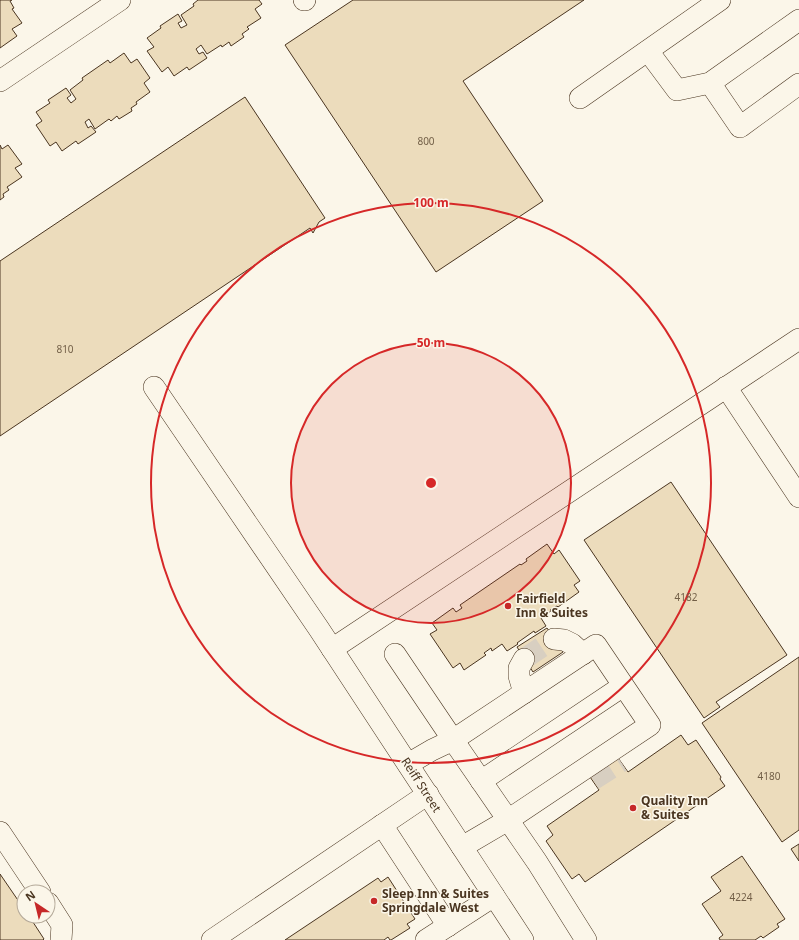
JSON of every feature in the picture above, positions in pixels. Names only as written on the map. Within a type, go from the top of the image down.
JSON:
[{"type":"street","points":[[0,81],[120,0]]},
{"type":"street","points":[[580,98],[720,0]]},
{"type":"street","points":[[648,51],[677,90],[710,83],[799,20]]},
{"type":"street","points":[[710,83],[740,127],[799,84]]},
{"type":"street","points":[[332,649],[799,339]]},
{"type":"street","name":"Reiff Street","points":[[154,387],[319,629],[523,940]]},
{"type":"street","points":[[726,387],[799,496]]},
{"type":"street","points":[[554,639],[564,640],[572,644],[583,654]]},
{"type":"street","points":[[408,764],[453,740],[596,645],[650,725],[621,753],[584,778],[508,820],[462,848]]},
{"type":"street","points":[[395,654],[537,862],[586,940]]},
{"type":"street","points":[[524,658],[519,668],[519,676],[524,693]]},
{"type":"street","points":[[481,781],[623,686]]},
{"type":"street","points":[[212,940],[428,794]]},
{"type":"street","points":[[382,826],[448,926]]},
{"type":"street","points":[[0,832],[35,884]]},
{"type":"street","points":[[426,940],[494,896]]},
{"type":"street","points":[[56,915],[62,924],[61,940]]},
{"type":"building","points":[[0,0],[12,0],[10,1],[14,8],[12,9],[22,23],[12,29],[17,36],[0,48]]},
{"type":"building","points":[[198,0],[259,0],[262,4],[255,9],[261,18],[247,27],[249,29],[242,34],[244,37],[231,46],[229,42],[207,54],[201,45],[196,49],[199,54],[203,52],[207,58],[189,70],[187,67],[174,76],[168,67],[162,72],[147,51],[154,47],[147,38],[161,28],[160,26],[178,14],[182,21],[178,23],[181,28],[187,25],[181,15],[194,6],[193,4]]},
{"type":"building","points":[[353,0],[584,0],[463,81],[543,201],[436,272],[285,45]]},
{"type":"building","points":[[124,53],[131,63],[137,59],[150,78],[144,83],[150,92],[136,102],[137,104],[131,108],[132,111],[119,119],[117,116],[111,121],[109,119],[95,129],[89,119],[85,122],[88,128],[91,126],[96,132],[78,144],[76,141],[62,151],[56,142],[50,146],[36,125],[42,121],[36,112],[50,103],[48,100],[66,88],[71,95],[67,98],[71,103],[76,99],[70,90],[83,80],[82,78],[108,60],[110,63]]},
{"type":"building","points":[[245,97],[325,218],[319,222],[313,233],[310,228],[0,436],[0,261]]},
{"type":"building","points":[[0,145],[2,149],[8,145],[22,164],[15,168],[22,177],[7,187],[9,190],[3,194],[4,197],[0,200]]},
{"type":"building","points":[[671,482],[787,655],[716,702],[720,707],[704,718],[584,540]]},
{"type":"building","name":"Fairfield Inn & Suites","points":[[547,544],[554,554],[559,550],[580,581],[574,585],[579,592],[558,607],[557,606],[550,610],[551,611],[541,618],[546,626],[535,633],[534,631],[507,651],[502,644],[492,651],[491,648],[484,653],[486,655],[464,670],[460,663],[453,668],[430,634],[437,630],[432,623],[453,608],[456,612],[462,608],[460,605],[520,564],[521,565],[527,561],[526,559]]},
{"type":"building","points":[[547,628],[563,652],[533,672],[517,647]]},
{"type":"building","points":[[799,657],[799,830],[782,842],[702,723]]},
{"type":"building","name":"Quality Inn & Suites","points":[[681,735],[688,745],[696,740],[721,777],[720,779],[725,786],[585,882],[579,874],[572,879],[546,841],[553,835],[547,826],[599,790],[588,774],[616,755],[628,772]]},
{"type":"building","points":[[799,844],[799,861],[791,849]]},
{"type":"building","points":[[742,856],[785,919],[777,924],[779,927],[763,938],[761,936],[755,940],[720,940],[719,938],[723,935],[702,904],[721,891],[711,877]]},
{"type":"building","points":[[0,874],[16,897],[16,924],[34,924],[44,939],[0,940]]},
{"type":"building","name":"Sleep Inn & Suites Springdale West","points":[[388,877],[415,919],[407,924],[410,928],[391,940],[388,937],[384,940],[285,940],[378,878],[381,882]]},
{"type":"tunnel","points":[[524,659],[554,639]]},
{"type":"tunnel","points":[[593,780],[621,762]]},
{"type":"place","name":"Fairfield Inn & Suites","points":[[508,606]]},
{"type":"place","name":"Quality Inn & Suites","points":[[633,808]]},
{"type":"place","name":"Sleep Inn & Suites Springdale West","points":[[374,901]]}]
